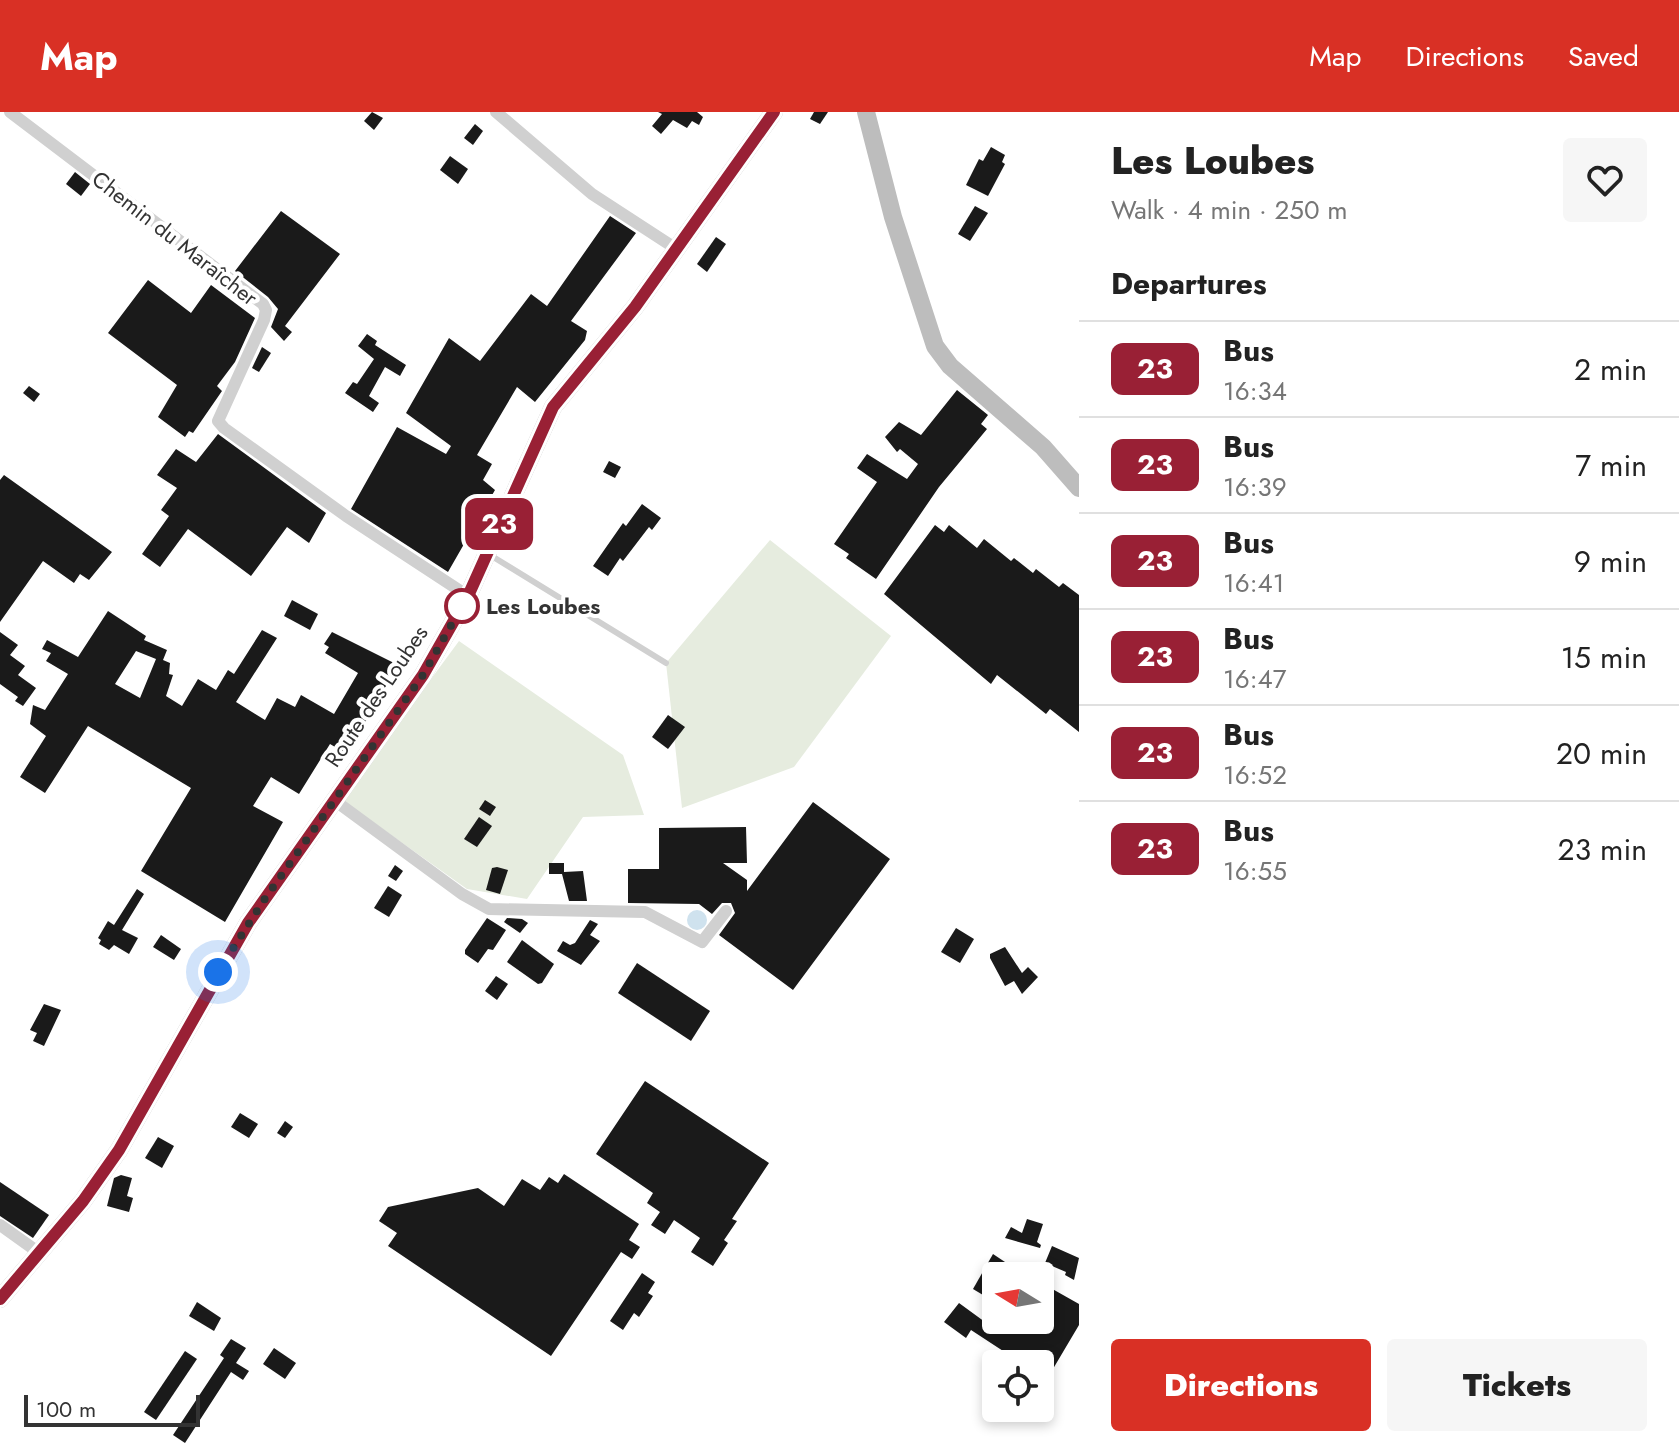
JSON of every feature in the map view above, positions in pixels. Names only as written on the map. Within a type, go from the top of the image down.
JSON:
[{"type":"main road","name":"Route des Loubes","points":[[0,1299],[83,1201],[119,1150],[248,923],[423,675],[468,596],[553,407],[635,307],[774,112]]},
{"type":"main road","points":[[866,112],[893,217],[935,346],[950,366],[1043,447],[1079,488]]},
{"type":"street","name":"Chemin du Maraîcher","points":[[10,112],[263,304],[266,310],[264,320],[218,421],[224,428],[346,516],[468,596]]},
{"type":"street","points":[[496,112],[592,194],[675,248]]},
{"type":"street","points":[[334,800],[462,894],[489,909],[645,912],[702,942],[726,911]]},
{"type":"street","points":[[0,1225],[38,1252]]},
{"type":"lane","points":[[487,554],[666,663]]},
{"type":"shaded area","points":[[770,540],[891,636],[794,767],[682,808],[666,663]]},
{"type":"shaded area","points":[[459,641],[623,755],[644,815],[583,817],[527,899],[467,889],[342,800]]},
{"type":"water","points":[[697,910],[704,913],[707,920],[704,927],[697,930],[690,927],[687,920],[690,913]]},
{"type":"building","points":[[372,112],[383,118],[374,130],[364,121]]},
{"type":"building","points":[[658,112],[697,112],[703,117],[699,125],[692,121],[687,128],[673,120],[661,134],[652,126],[662,114]]},
{"type":"building","points":[[814,112],[828,112],[820,124],[810,119]]},
{"type":"building","points":[[475,124],[483,131],[473,145],[464,138]]},
{"type":"building","points":[[991,147],[1005,155],[1002,162],[1005,164],[988,196],[966,185],[979,159],[983,161]]},
{"type":"building","points":[[450,156],[468,169],[458,184],[440,170]]},
{"type":"building","points":[[75,172],[90,184],[81,196],[66,184]]},
{"type":"building","points":[[975,206],[988,213],[970,241],[958,234]]},
{"type":"building","points":[[281,211],[340,254],[285,326],[292,332],[284,341],[271,327],[278,309],[235,271]]},
{"type":"building","points":[[610,216],[636,233],[571,321],[587,331],[585,340],[535,402],[517,387],[477,455],[492,464],[483,480],[495,490],[448,572],[351,509],[397,427],[446,454],[451,446],[406,413],[449,338],[480,361],[531,294],[547,306]]},
{"type":"building","points":[[716,237],[726,244],[707,272],[697,264]]},
{"type":"building","points":[[148,280],[191,313],[211,285],[255,318],[235,362],[217,386],[222,391],[193,433],[189,431],[185,437],[158,417],[177,385],[108,333]]},
{"type":"building","points":[[367,334],[377,341],[375,345],[406,365],[400,376],[385,367],[369,396],[379,403],[373,412],[345,393],[353,382],[357,384],[374,359],[358,346]]},
{"type":"building","points":[[262,347],[271,353],[259,372],[252,368]]},
{"type":"building","points":[[29,386],[40,394],[34,402],[23,393]]},
{"type":"building","points":[[957,390],[988,415],[981,424],[987,429],[939,487],[876,579],[846,558],[849,554],[834,544],[877,482],[857,468],[867,454],[907,479],[918,464],[900,449],[897,452],[885,437],[899,422],[921,435]]},
{"type":"building","points":[[218,434],[326,513],[309,543],[287,527],[251,576],[188,529],[160,567],[142,554],[169,516],[161,510],[177,488],[157,475],[176,449],[196,462]]},
{"type":"building","points":[[609,461],[621,467],[615,478],[603,472]]},
{"type":"building","points":[[4,475],[112,552],[89,580],[80,574],[74,583],[43,561],[0,622],[0,480]]},
{"type":"building","points":[[642,504],[661,518],[652,530],[649,527],[623,561],[620,558],[608,576],[593,566],[623,523],[626,526]]},
{"type":"building","points":[[935,525],[944,532],[949,525],[977,548],[984,539],[1011,561],[1014,558],[1033,573],[1036,569],[1059,587],[1063,583],[1079,595],[1079,732],[1050,709],[1046,714],[997,675],[991,684],[884,594]]},
{"type":"building","points":[[292,600],[318,614],[310,630],[284,616]]},
{"type":"building","points":[[108,611],[146,636],[144,640],[167,650],[163,660],[170,663],[169,674],[173,675],[166,696],[182,706],[198,679],[216,690],[228,670],[234,674],[262,630],[277,638],[236,702],[265,720],[277,698],[295,707],[301,695],[334,714],[358,673],[325,653],[329,647],[324,644],[332,632],[398,665],[347,754],[330,744],[299,794],[271,777],[253,806],[283,822],[225,922],[141,871],[191,788],[88,726],[45,793],[20,777],[46,736],[30,724],[33,705],[45,710],[68,674],[46,661],[51,653],[42,649],[47,640],[78,657]],"holes":[[[136,651],[156,659],[140,698],[115,684]]]},
{"type":"building","points":[[0,632],[18,645],[10,655],[25,666],[18,675],[36,688],[23,706],[15,701],[18,697],[0,684]]},
{"type":"building","points":[[668,715],[685,727],[668,749],[652,737]]},
{"type":"building","points":[[485,800],[496,807],[490,816],[479,809]]},
{"type":"building","points":[[813,802],[890,859],[793,990],[719,935],[735,913],[731,903],[722,903],[712,914],[699,904],[628,903],[628,869],[659,869],[659,828],[746,827],[747,863],[723,863],[747,880],[747,891]]},
{"type":"building","points":[[479,817],[492,826],[477,847],[464,839]]},
{"type":"building","points":[[549,863],[564,863],[564,872],[583,871],[587,901],[569,901],[562,874],[549,874]]},
{"type":"building","points":[[395,865],[403,871],[396,881],[388,876]]},
{"type":"building","points":[[492,868],[508,870],[500,894],[486,890]]},
{"type":"building","points":[[388,886],[402,895],[389,917],[374,908]]},
{"type":"building","points":[[137,889],[144,894],[122,930],[138,938],[129,954],[114,945],[109,950],[99,944],[101,940],[98,938],[108,921],[114,925]]},
{"type":"building","points":[[487,918],[506,930],[493,950],[488,949],[478,963],[465,954],[465,950]]},
{"type":"building","points":[[507,918],[522,919],[528,923],[520,933],[504,922]]},
{"type":"building","points":[[590,920],[598,924],[590,935],[600,941],[581,965],[557,951],[563,941],[570,945],[575,943]]},
{"type":"building","points":[[956,928],[974,939],[960,963],[941,952]]},
{"type":"building","points":[[161,935],[181,949],[174,960],[153,947]]},
{"type":"building","points":[[522,940],[554,964],[542,983],[538,984],[507,962]]},
{"type":"building","points":[[1005,947],[1022,973],[1028,967],[1038,977],[1022,994],[1014,981],[1005,986],[990,958],[990,954]]},
{"type":"building","points":[[637,963],[710,1011],[691,1041],[618,993]]},
{"type":"building","points":[[496,976],[508,984],[497,1000],[485,991]]},
{"type":"building","points":[[44,1004],[61,1010],[44,1046],[33,1041],[37,1033],[30,1030]]},
{"type":"building","points":[[645,1081],[769,1163],[732,1219],[737,1221],[724,1240],[728,1243],[713,1266],[691,1252],[700,1238],[674,1220],[665,1234],[651,1225],[660,1212],[647,1203],[653,1193],[596,1154]]},
{"type":"building","points":[[240,1113],[258,1124],[249,1138],[231,1127]]},
{"type":"building","points":[[285,1121],[293,1127],[285,1138],[277,1133]]},
{"type":"building","points":[[158,1137],[174,1146],[162,1168],[145,1158]]},
{"type":"building","points":[[564,1174],[639,1224],[629,1240],[640,1247],[632,1259],[621,1252],[551,1356],[388,1246],[397,1233],[379,1221],[388,1207],[478,1188],[504,1206],[522,1179],[540,1190],[549,1177],[558,1183]]},
{"type":"building","points":[[121,1175],[132,1178],[127,1196],[133,1198],[129,1212],[107,1206],[114,1178]]},
{"type":"building","points":[[0,1182],[49,1215],[33,1238],[0,1216]]},
{"type":"building","points":[[1027,1219],[1043,1224],[1037,1242],[1040,1248],[1005,1238],[1011,1227],[1022,1233]]},
{"type":"building","points":[[1052,1246],[1079,1258],[1074,1280],[1054,1267],[1054,1262],[1045,1262]]},
{"type":"building","points":[[993,1254],[1005,1262],[988,1262]]},
{"type":"building","points":[[642,1273],[655,1282],[648,1293],[653,1296],[639,1317],[634,1313],[623,1330],[610,1321]]},
{"type":"building","points":[[982,1273],[982,1294],[973,1289]]},
{"type":"building","points":[[1054,1290],[1079,1304],[1079,1325],[1054,1367],[1054,1350],[1002,1350],[971,1330],[966,1338],[944,1322],[959,1303],[982,1320],[982,1334],[1054,1334]]},
{"type":"building","points":[[197,1302],[221,1318],[214,1331],[189,1316]]},
{"type":"building","points":[[231,1339],[246,1348],[236,1363],[249,1371],[243,1380],[231,1372],[185,1443],[173,1435],[224,1358],[220,1355]]},
{"type":"building","points":[[274,1348],[296,1363],[285,1379],[263,1364]]},
{"type":"building","points":[[185,1351],[197,1359],[156,1420],[144,1412]]},
{"type":"bus line","name":"23","points":[[0,1299],[83,1201],[119,1150],[145,1109],[203,997],[248,923],[441,646],[468,596],[524,465],[553,407],[635,307],[774,112]]},
{"type":"place","name":"Les Loubes","points":[[462,606]]},
{"type":"route","points":[[218,972],[248,923],[423,675],[462,606]]}]
